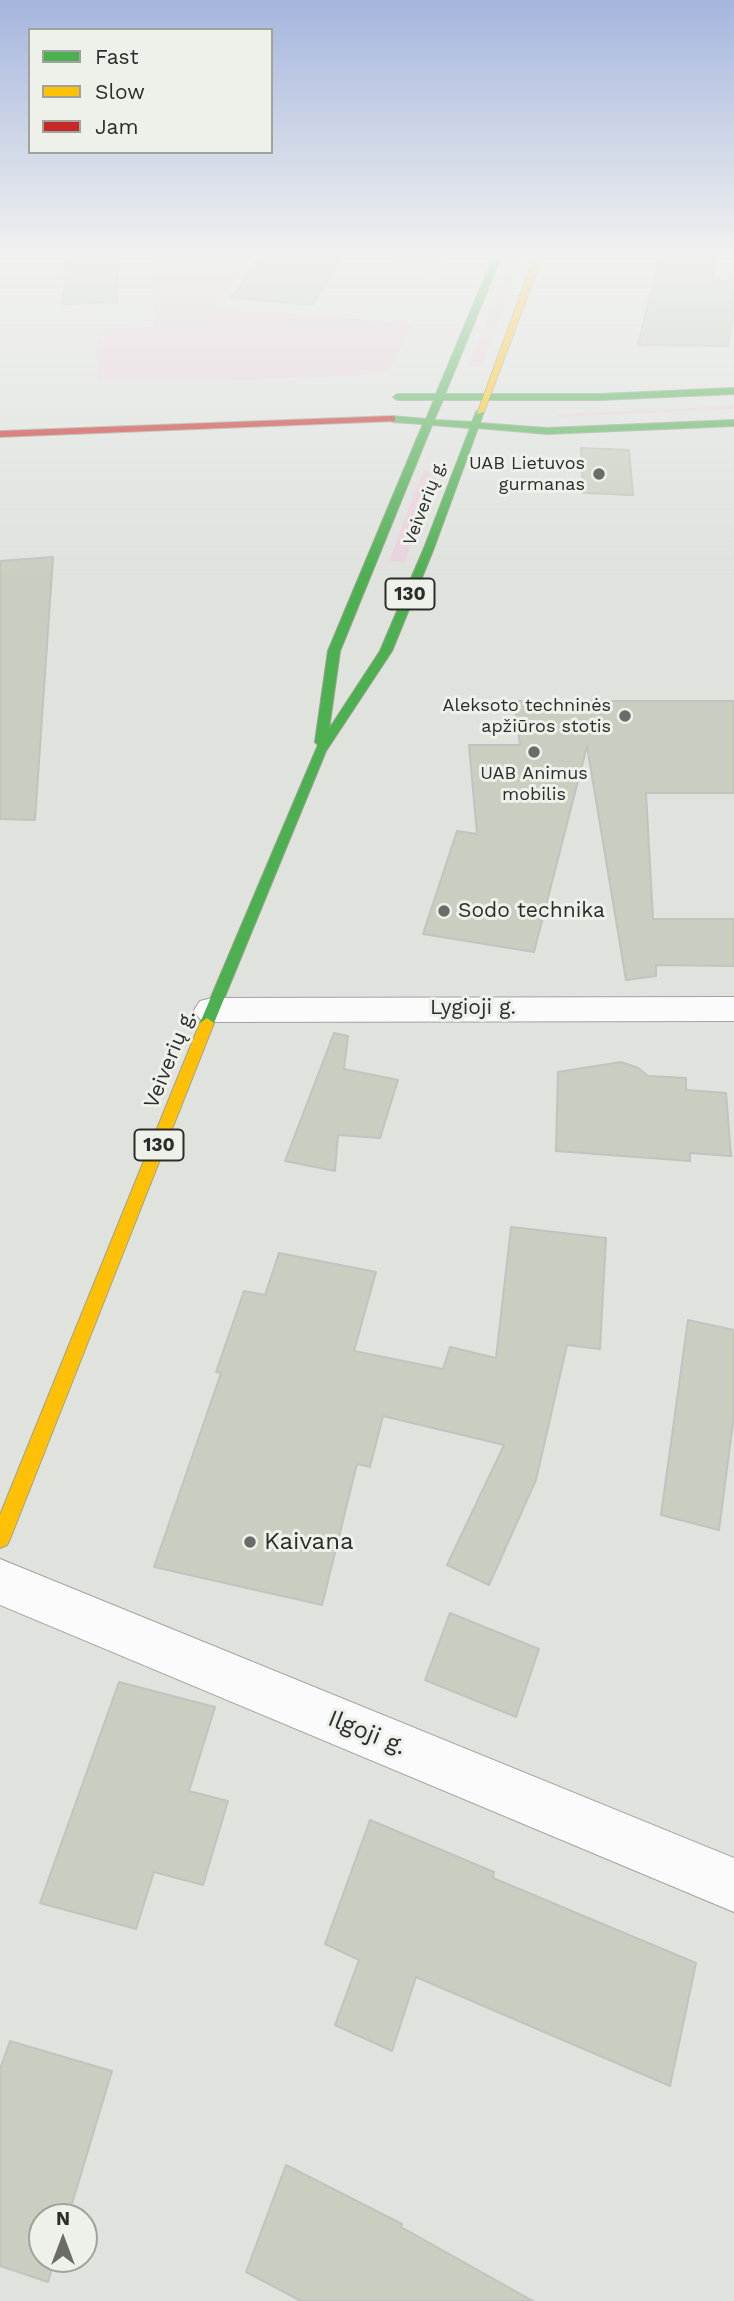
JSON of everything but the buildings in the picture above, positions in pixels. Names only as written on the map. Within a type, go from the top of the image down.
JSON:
[{"type":"main road","name":"Veiverių g.","points":[[320,751],[334,651],[452,362]]},
{"type":"main road","name":"Veiverių g.","points":[[0,1539],[212,1010],[320,751],[386,651],[429,548],[500,362]]},
{"type":"main road","points":[[381,397],[600,397],[734,391]]},
{"type":"main road","points":[[0,434],[376,418],[547,431],[734,423]]},
{"type":"street","name":"Lygioji g.","points":[[212,1010],[734,1009]]},
{"type":"street","name":"Ilgoji g.","points":[[0,1582],[734,1885]]},
{"type":"shaded area","points":[[97,362],[394,362],[387,371],[367,375],[219,381],[97,381]]},
{"type":"shaded area","points":[[469,362],[484,362],[482,367],[468,366]]},
{"type":"shaded area","points":[[734,406],[734,409],[559,417],[557,414]]},
{"type":"shaded area","points":[[423,471],[438,471],[405,562],[389,561]]},
{"type":"traffic: fast","points":[[321,742],[334,651],[454,362]]},
{"type":"traffic: fast","points":[[397,397],[600,397],[734,391]]},
{"type":"traffic: fast","points":[[207,1023],[320,751],[386,651],[429,548],[480,412]]},
{"type":"traffic: fast","points":[[392,419],[547,431],[734,423]]},
{"type":"traffic: slow","points":[[480,412],[499,362]]},
{"type":"traffic: slow","points":[[0,1539],[207,1023]]},
{"type":"traffic: jam","points":[[0,434],[392,419]]},
{"type":"place","name":"UAB Lietuvos gurmanas","points":[[599,474]]},
{"type":"place","name":"Aleksoto techninės apžiūros stotis","points":[[625,716]]},
{"type":"place","name":"UAB Animus mobilis","points":[[534,752]]},
{"type":"place","name":"Sodo technika","points":[[444,911]]},
{"type":"place","name":"Kaivana","points":[[250,1542]]}]
